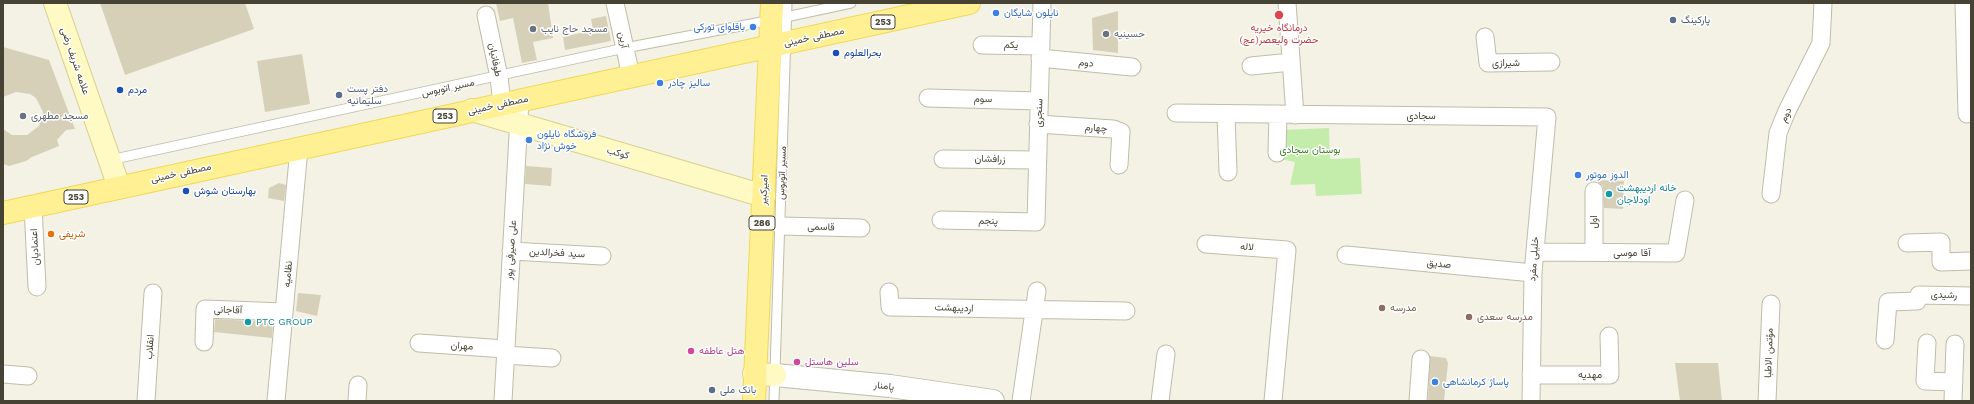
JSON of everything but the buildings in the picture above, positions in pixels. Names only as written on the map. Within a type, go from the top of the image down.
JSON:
[{"type":"main road","name":"علامه شریف رضی","points":[[55,3],[119,187]]},
{"type":"main road","name":"مصطفی خمینی","points":[[3,213],[778,44],[937,6],[969,3]]},
{"type":"main road","name":"امیرکبیر","points":[[754,401],[765,375],[764,196],[778,44],[777,14]]},
{"type":"main road","name":"کوکب","points":[[472,110],[764,196]]},
{"type":"street","name":"آرین","points":[[615,3],[631,76]]},
{"type":"street","name":"سنجری","points":[[1036,222],[1042,3]]},
{"type":"street","points":[[1287,3],[1295,115]]},
{"type":"street","name":"دوم","points":[[1771,194],[1778,133],[1787,111],[1821,43],[1823,3]]},
{"type":"street","points":[[1964,3],[1967,114]]},
{"type":"street","name":"طوفانیان","points":[[486,15],[499,77],[511,102]]},
{"type":"street","name":"شیرازی","points":[[1486,37],[1488,63],[1551,62]]},
{"type":"street","name":"یکم","points":[[982,45],[1040,52]]},
{"type":"street","name":"دوم","points":[[1040,52],[1132,67]]},
{"type":"street","points":[[1251,66],[1291,62]]},
{"type":"street","name":"سوم","points":[[928,98],[1039,100]]},
{"type":"street","name":"علی صیرفی پور","points":[[503,401],[519,125],[511,102]]},
{"type":"street","name":"سجادی","points":[[1176,113],[1547,117]]},
{"type":"street","points":[[1226,114],[1228,172]]},
{"type":"street","points":[[1277,153],[1278,114]]},
{"type":"street","name":"خلیلی مفرد","points":[[1531,401],[1534,252],[1547,117]]},
{"type":"street","name":"چهارم","points":[[1038,124],[1114,129],[1120,132],[1119,165]]},
{"type":"street","name":"نظامیه","points":[[276,401],[299,148]]},
{"type":"street","name":"زرافشان","points":[[943,158],[1037,160]]},
{"type":"street","name":"اول","points":[[1594,191],[1594,252]]},
{"type":"street","name":"آقا موسی","points":[[1534,252],[1676,253],[1685,200]]},
{"type":"street","name":"اعتمادیان","points":[[33,207],[37,287]]},
{"type":"street","name":"پنجم","points":[[941,220],[1036,222]]},
{"type":"street","name":"قاسمی","points":[[781,226],[861,228]]},
{"type":"street","points":[[1907,243],[1941,242],[1941,262],[1971,261]]},
{"type":"street","name":"لاله","points":[[1206,244],[1287,250],[1274,401]]},
{"type":"street","name":"سید فخرالدین","points":[[511,251],[602,256]]},
{"type":"street","name":"صدیق","points":[[1346,255],[1533,273]]},
{"type":"street","points":[[1021,401],[1037,291]]},
{"type":"street","name":"اردیبهشت","points":[[890,292],[890,307],[1126,311]]},
{"type":"street","name":"انقلاب","points":[[146,401],[153,293]]},
{"type":"street","name":"رشیدی","points":[[1885,340],[1888,302],[1918,301],[1919,295],[1971,296]]},
{"type":"street","name":"مؤتمن الاطبا","points":[[1767,401],[1771,304]]},
{"type":"street","name":"آقاجانی","points":[[204,342],[205,309],[284,312]]},
{"type":"street","name":"مهدیه","points":[[1531,375],[1610,375],[1609,336]]},
{"type":"street","name":"مهران","points":[[419,343],[552,358]]},
{"type":"street","points":[[1927,343],[1925,381],[1954,382]]},
{"type":"street","points":[[1953,401],[1955,344]]},
{"type":"street","points":[[1160,401],[1166,354]]},
{"type":"street","points":[[1418,401],[1421,359]]},
{"type":"street","points":[[3,374],[28,376]]},
{"type":"street","name":"پامنار","points":[[765,375],[890,394],[993,401]]},
{"type":"lane","points":[[777,14],[787,3]]},
{"type":"lane","name":"مسیر اتوبوس","points":[[110,160],[499,77],[777,14],[851,3]]},
{"type":"lane","name":"مسیر اتوبوس","points":[[774,401],[765,375],[781,226],[778,44]]},
{"type":"green space","name":"بوستان سجادی","points":[[1329,128],[1330,159],[1360,158],[1362,194],[1316,196],[1315,184],[1290,185],[1295,162],[1281,159],[1280,130]]},
{"type":"place","name":"نايلون شايگان","points":[[996,13]]},
{"type":"place","name":"درمانگاه خیریه حضرت ولیعصر(عج)","points":[[1279,15]]},
{"type":"place","name":"پارکینگ","points":[[1673,20]]},
{"type":"place","name":"باقلوای تورکی","points":[[753,27]]},
{"type":"place","name":"مسجد حاج نایب","points":[[533,29]]},
{"type":"place","name":"حسینیه","points":[[1106,34]]},
{"type":"place","name":"بحرالعلوم","points":[[836,53]]},
{"type":"place","name":"سالیز چادر","points":[[660,83]]},
{"type":"place","name":"مردم","points":[[120,90]]},
{"type":"place","name":"دفتر پست سلیمانیه","points":[[339,95]]},
{"type":"place","name":"مسجد مطهری","points":[[23,116]]},
{"type":"place","name":"فروشگاه نایلون خوش نژاد","points":[[529,140]]},
{"type":"place","name":"الدوز موتور","points":[[1578,175]]},
{"type":"place","name":"بهارستان شوش","points":[[186,191]]},
{"type":"place","name":"خانه اردیبهشت اودلاجان","points":[[1609,194]]},
{"type":"place","name":"شریفی","points":[[51,234]]},
{"type":"place","name":"مدرسه","points":[[1382,308]]},
{"type":"place","name":"مدرسه سعدی","points":[[1469,317]]},
{"type":"place","name":"PTC GROUP","points":[[248,322]]},
{"type":"place","name":"هتل عاطفه","points":[[691,351]]},
{"type":"place","name":"سلین هاستل","points":[[797,362]]},
{"type":"place","name":"پاساژ کرمانشاهی","points":[[1435,382]]},
{"type":"place","name":"بانک ملی","points":[[712,390]]}]
